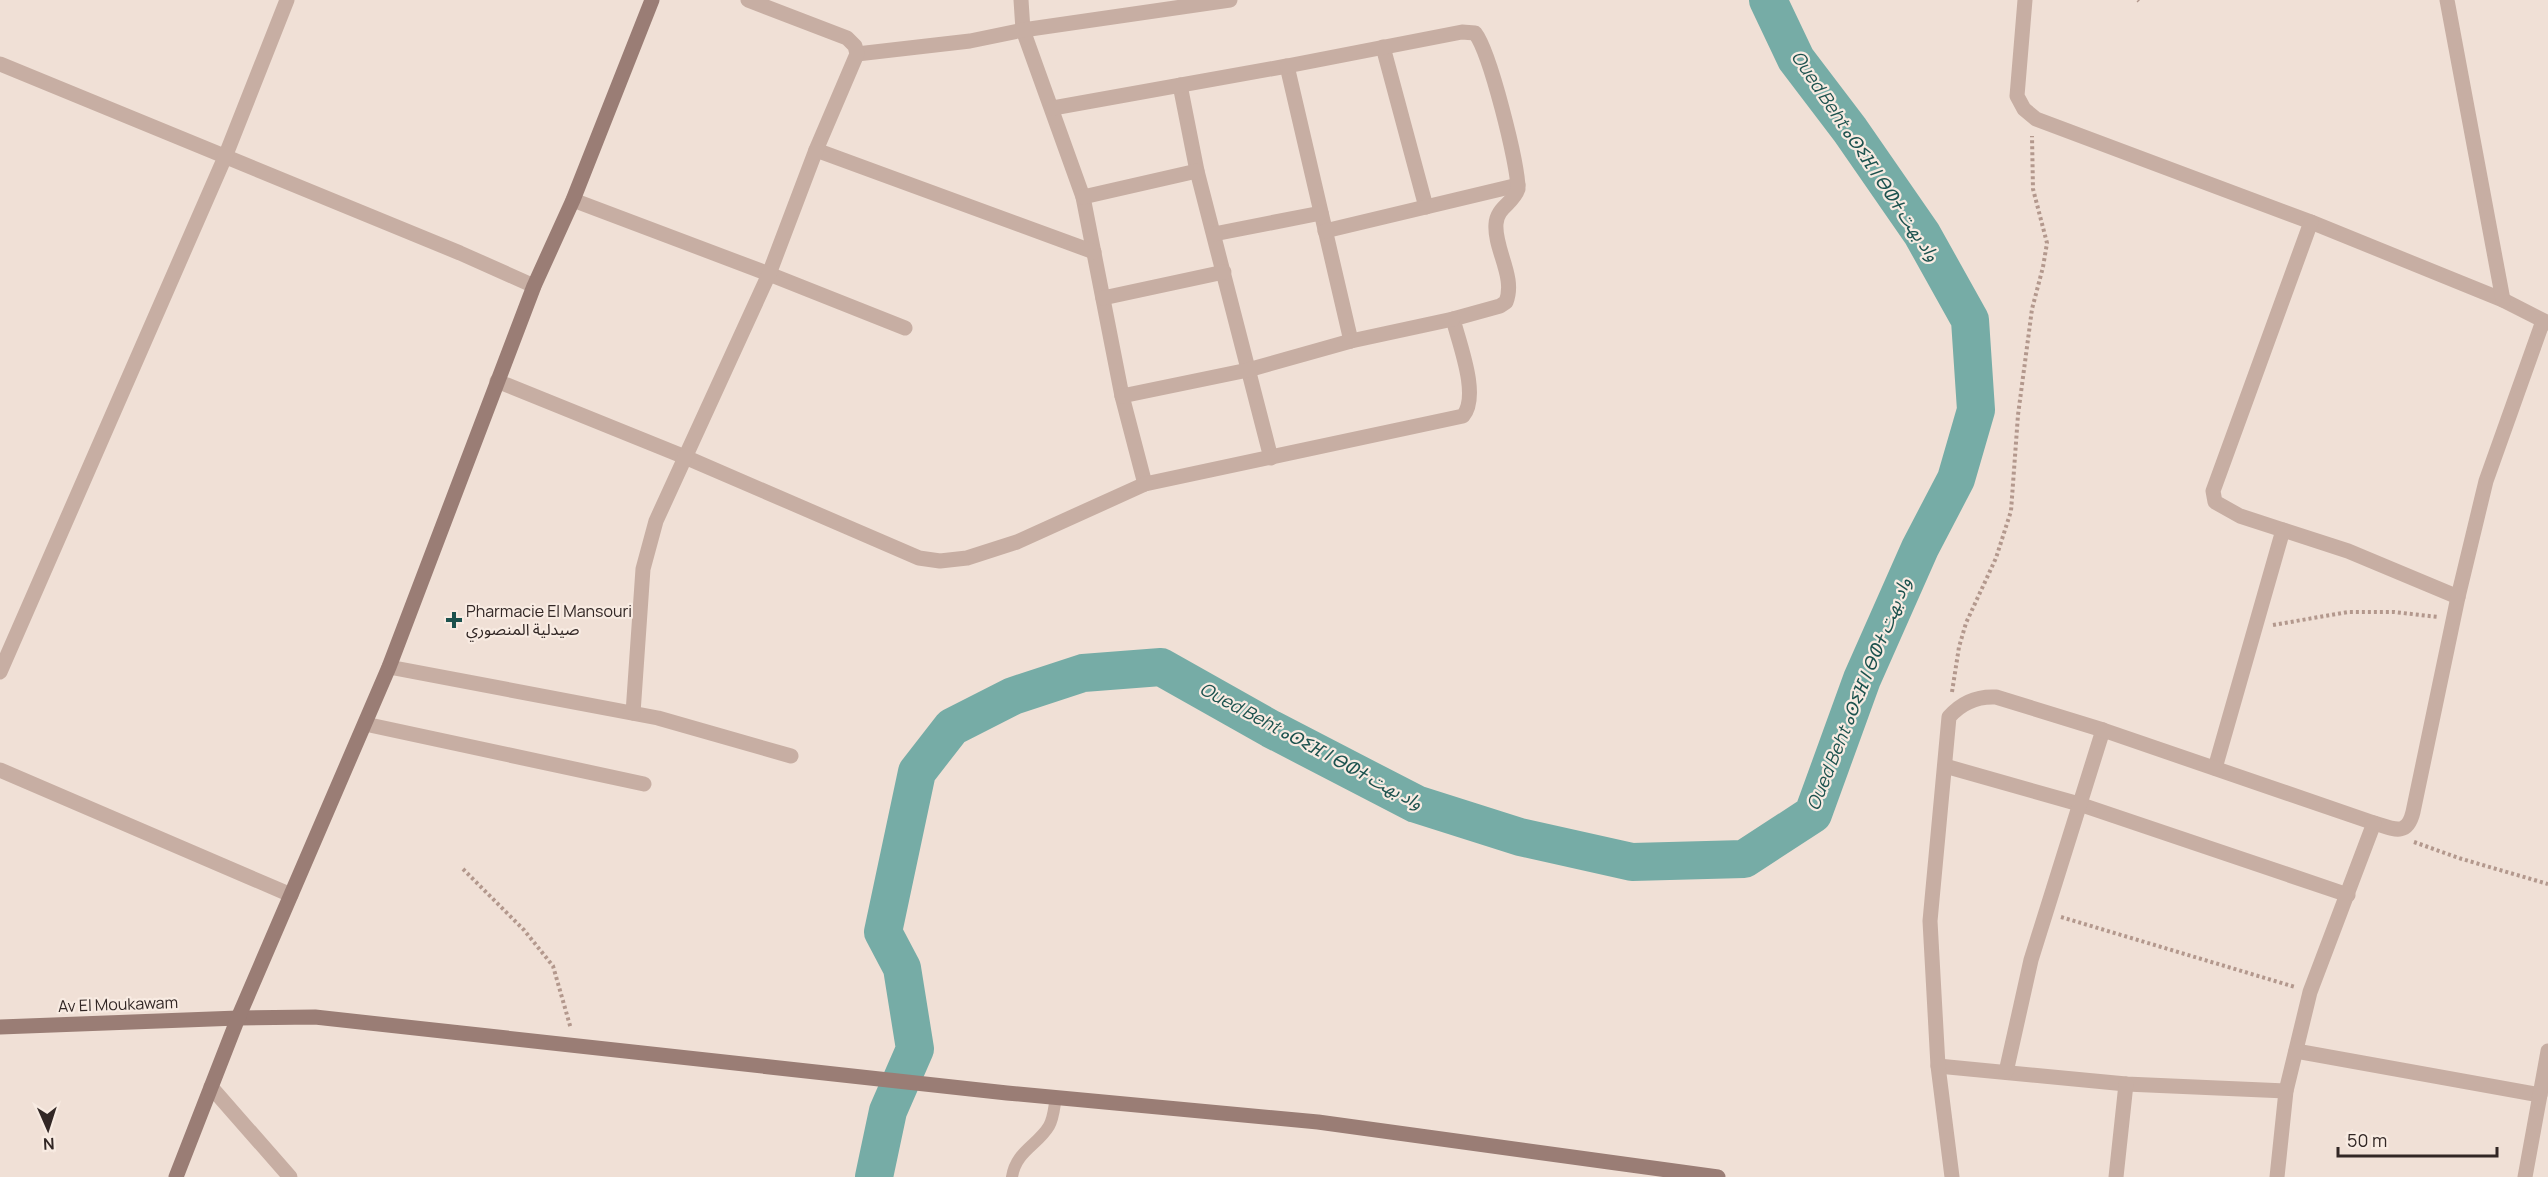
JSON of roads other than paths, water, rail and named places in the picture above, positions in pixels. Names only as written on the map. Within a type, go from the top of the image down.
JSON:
[{"type":"street","points":[[0,672],[225,157],[287,0]]},
{"type":"street","points":[[176,1177],[238,1018],[389,667],[534,286],[573,200],[652,0]]},
{"type":"street","points":[[633,713],[643,569],[656,521],[769,274],[816,150],[857,54],[855,46],[847,38],[748,0]]},
{"type":"street","points":[[1021,0],[1023,30],[1053,108],[1083,197],[1122,396],[1145,484]]},
{"type":"street","points":[[857,54],[923,47],[1230,0]]},
{"type":"street","points":[[1952,1177],[1938,1066],[1930,921],[1949,717],[1957,707],[1967,701],[1996,697],[2103,730],[2395,830],[2406,827],[2411,823],[2453,619],[2486,481],[2545,322],[2503,300],[2311,222],[2031,116],[2017,96],[2025,0]]},
{"type":"street","points":[[2447,0],[2503,300]]},
{"type":"street","points":[[1053,108],[1462,32],[1475,33],[1489,61],[1518,185],[1515,197],[1499,212],[1496,226],[1508,286],[1506,302],[1500,306],[1453,319],[1351,341],[1248,370],[1122,396]]},
{"type":"street","points":[[1383,47],[1426,207]]},
{"type":"street","points":[[0,64],[460,253],[534,286]]},
{"type":"street","points":[[1287,66],[1351,341]]},
{"type":"street","points":[[1180,86],[1197,171],[1272,458]]},
{"type":"street","points":[[816,150],[1094,252]]},
{"type":"street","points":[[1083,197],[1197,171]]},
{"type":"street","points":[[1325,231],[1518,185]]},
{"type":"street","points":[[573,200],[904,328]]},
{"type":"street","points":[[1214,234],[1322,213]]},
{"type":"street","points":[[2311,222],[2213,491],[2215,502],[2221,508],[2240,516],[2348,551],[2458,597]]},
{"type":"street","points":[[1103,298],[1224,272]]},
{"type":"street","points":[[497,381],[685,457],[919,558],[940,561],[967,558],[1017,542],[1145,484],[1463,416],[1467,411],[1471,393],[1453,319]]},
{"type":"street","points":[[2215,768],[2283,530]]},
{"type":"street","points":[[389,667],[633,713],[791,756]]},
{"type":"street","points":[[364,724],[644,784]]},
{"type":"street","points":[[2006,1072],[2031,960],[2103,730]]},
{"type":"street","points":[[1945,766],[2079,804],[2348,896]]},
{"type":"street","points":[[0,770],[291,895]]},
{"type":"street","points":[[2277,1177],[2286,1091],[2310,992],[2374,823]]},
{"type":"street","name":"Av El Moukawam","points":[[0,1027],[315,1017],[1007,1093],[1318,1122],[1718,1177]]},
{"type":"street","points":[[2296,1051],[2540,1095]]},
{"type":"street","points":[[2524,1177],[2548,1051]]},
{"type":"street","points":[[1938,1066],[2126,1084],[2286,1091]]},
{"type":"street","points":[[2116,1177],[2126,1084]]},
{"type":"street","points":[[211,1087],[290,1177]]},
{"type":"lane","points":[[1012,1177],[1013,1169],[1025,1150],[1050,1124],[1056,1097]]},
{"type":"waterway","name":"Oued Beht ⴰⵙⵉⴼ ⵏ ⴱⵀⵜ واد بهت","points":[[874,1177],[888,1111],[915,1049],[902,968],[883,932],[917,772],[952,727],[1013,696],[1083,673],[1161,667],[1271,729],[1416,804],[1520,837],[1632,862],[1744,859],[1813,814],[1862,679],[1920,548],[1956,479],[1976,410],[1970,320],[1922,234],[1850,130],[1796,59],[1768,0]]},
{"type":"place","name":"Pharmacie El Mansouri صيدلية المنصوري","points":[[454,620]]}]
